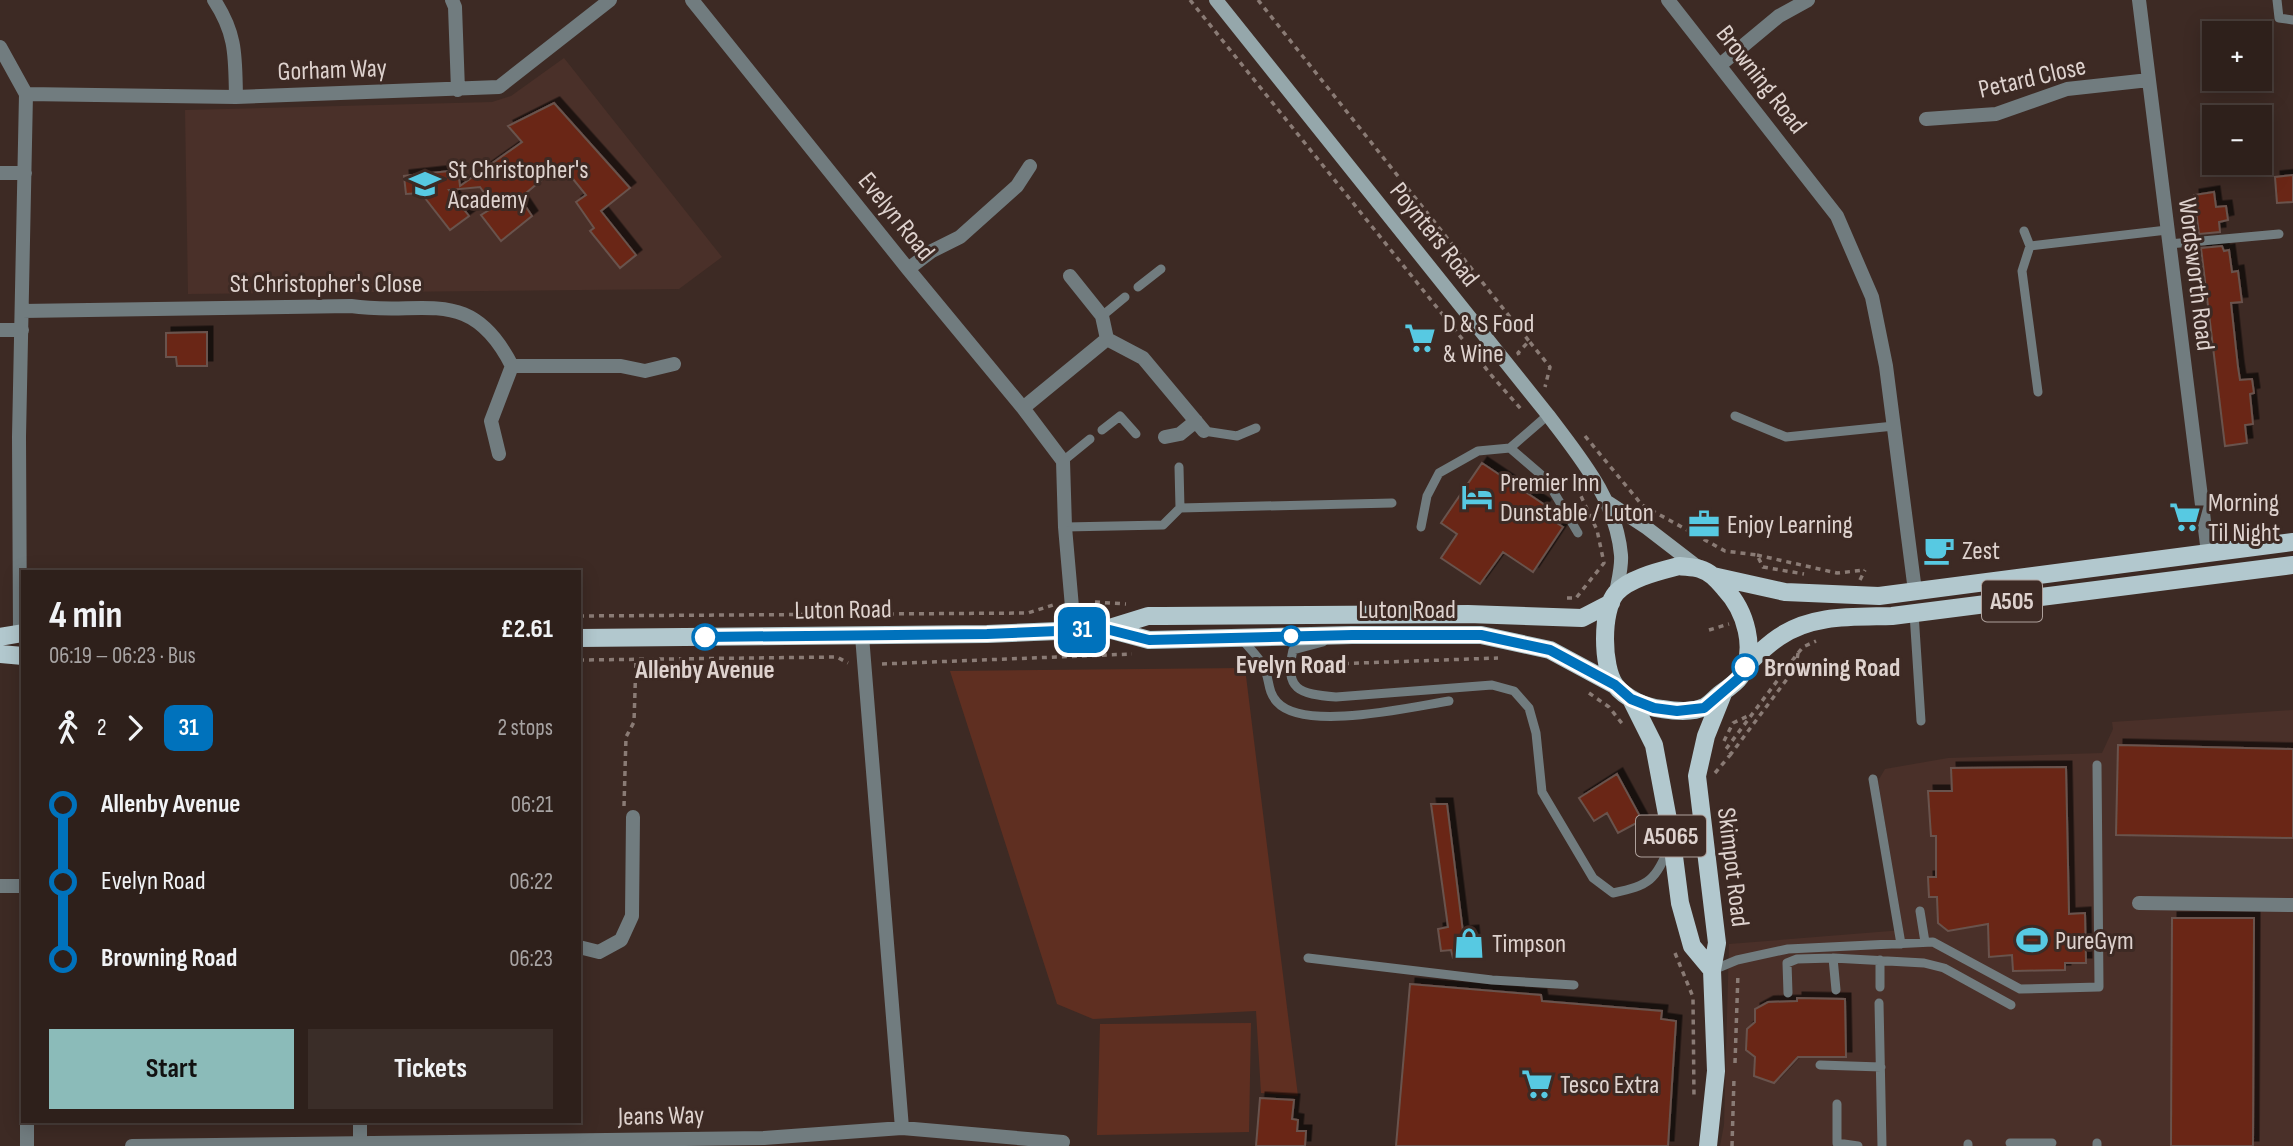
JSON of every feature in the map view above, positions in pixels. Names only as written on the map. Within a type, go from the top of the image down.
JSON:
[{"type":"main road","name":"A505","points":[[1614,598],[1642,577],[1679,566],[1784,593],[1879,596],[2293,542]]},
{"type":"main road","name":"A505","points":[[1615,685],[1631,699],[1654,708],[1677,711],[1704,708],[1739,678],[1745,666],[1779,636],[1806,624],[1837,617],[1892,616],[2293,565]]},
{"type":"main road","points":[[1707,573],[1734,598],[1744,616],[1748,637],[1745,666]]},
{"type":"main road","points":[[1614,598],[1605,639],[1606,661],[1615,685]]},
{"type":"main road","name":"Luton Road","points":[[581,638],[862,636],[1106,629],[1149,616],[1468,614],[1581,618],[1614,598]]},
{"type":"main road","name":"Luton Road","points":[[1106,629],[1149,640],[1481,635],[1550,650],[1615,685]]},
{"type":"main road","points":[[0,637],[21,633]]},
{"type":"main road","points":[[0,654],[21,656]]},
{"type":"main road","name":"Skimpot Road","points":[[1708,1146],[1716,1071],[1712,970],[1717,943],[1697,776],[1714,742],[1724,691]]},
{"type":"main road","name":"Skimpot Road","points":[[1631,699],[1654,745],[1672,841],[1680,903],[1692,946],[1712,970]]},
{"type":"street","points":[[214,0],[228,20],[235,49],[236,97]]},
{"type":"street","points":[[452,0],[458,90]]},
{"type":"street","name":"Gorham Way","points":[[26,94],[236,97],[458,90],[499,86],[610,0]]},
{"type":"street","name":"Evelyn Road","points":[[692,0],[1063,461]]},
{"type":"street","name":"Poynters Road","points":[[1216,0],[1548,415],[1588,469],[1609,503],[1621,556],[1614,598]]},
{"type":"street","name":"Browning Road","points":[[1668,0],[1837,216],[1872,297],[1886,366],[1915,591]]},
{"type":"street","points":[[1720,65],[1779,16],[1808,0]]},
{"type":"street","name":"Wordsworth Road","points":[[2138,0],[2208,553]]},
{"type":"street","points":[[0,47],[26,94],[19,437],[21,633]]},
{"type":"street","name":"Petard Close","points":[[1926,119],[1996,114],[2067,89],[2149,80]]},
{"type":"street","points":[[908,270],[932,251],[960,237],[1017,186],[1030,166]]},
{"type":"street","points":[[0,173],[25,173]]},
{"type":"street","points":[[1070,276],[1102,316],[1107,340]]},
{"type":"street","name":"St Christopher's Close","points":[[22,312],[442,307],[471,316],[503,348],[512,366]]},
{"type":"street","points":[[0,330],[22,330]]},
{"type":"street","points":[[1023,408],[1107,340]]},
{"type":"street","points":[[1107,340],[1143,358],[1200,426],[1165,437]]},
{"type":"street","points":[[499,454],[491,421],[512,366],[621,366],[645,372],[674,363]]},
{"type":"street","points":[[1063,461],[1065,527],[1074,630]]},
{"type":"street","name":"Poynters Road","points":[[1609,503],[1707,573]]},
{"type":"street","points":[[862,636],[902,1128]]},
{"type":"street","points":[[581,948],[599,952],[621,940],[632,916],[633,817]]},
{"type":"street","points":[[0,886],[21,886]]},
{"type":"street","points":[[2139,903],[2293,905]]},
{"type":"street","points":[[27,1123],[27,1146]]},
{"type":"street","points":[[360,1123],[360,1143]]},
{"type":"street","name":"Jeans Way","points":[[132,1146],[764,1138],[902,1128],[1063,1142]]},
{"type":"lane","points":[[2277,0],[2279,18],[2293,20]]},
{"type":"lane","points":[[2024,231],[2030,246],[2022,271],[2038,392]]},
{"type":"lane","points":[[2030,246],[2168,237],[2279,234]]},
{"type":"lane","points":[[1138,288],[1161,269]]},
{"type":"lane","points":[[1102,316],[1125,298]]},
{"type":"lane","points":[[1421,527],[1427,496],[1439,473],[1478,451],[1510,448],[1548,415]]},
{"type":"lane","points":[[1102,430],[1120,416],[1136,434]]},
{"type":"lane","points":[[1735,416],[1786,437],[1894,426]]},
{"type":"lane","points":[[1200,426],[1237,436],[1256,428]]},
{"type":"lane","points":[[1063,461],[1090,439]]},
{"type":"lane","points":[[1510,448],[1546,479],[1578,533]]},
{"type":"lane","points":[[1179,467],[1180,508]]},
{"type":"lane","points":[[1065,527],[1163,525],[1180,508],[1392,503]]},
{"type":"lane","points":[[1914,613],[1921,721]]},
{"type":"lane","points":[[1352,635],[1293,650],[1289,671],[1294,686],[1310,695],[1336,696],[1492,685],[1514,691],[1530,708],[1536,733],[1542,792],[1593,878],[1613,893],[1642,886],[1660,868],[1672,841]]},
{"type":"lane","points":[[1241,638],[1264,668],[1269,692],[1278,705],[1298,714],[1328,718],[1450,701]]},
{"type":"lane","points":[[1712,970],[1737,960],[1788,949],[1933,942],[2020,989],[2099,987],[2097,765]]},
{"type":"lane","points":[[1873,779],[1901,944]]},
{"type":"lane","points":[[1920,911],[1925,942]]},
{"type":"lane","points":[[1308,958],[1478,978],[1574,985]]},
{"type":"lane","points":[[1833,958],[1836,990]]},
{"type":"lane","points":[[1788,993],[1787,963],[1797,959],[1880,960],[1924,963],[1944,968],[2011,1005]]},
{"type":"lane","points":[[1880,960],[1880,987]]},
{"type":"lane","points":[[1879,1003],[1882,1146]]},
{"type":"lane","points":[[1820,1065],[1881,1067]]},
{"type":"lane","points":[[1837,1104],[1837,1143],[1858,1146]]},
{"type":"lane","points":[[2010,1143],[2052,1143]]},
{"type":"path","points":[[1190,0],[1535,426]]},
{"type":"path","points":[[1258,0],[1550,368],[1545,387]]},
{"type":"path","points":[[1518,353],[1529,341]]},
{"type":"path","points":[[1580,430],[1642,505],[1725,551],[1757,555],[1837,573],[1866,570],[1860,581],[1825,576]]},
{"type":"path","points":[[1563,598],[1576,598],[1604,563],[1597,530],[1569,470]]},
{"type":"path","points":[[1757,555],[1763,567],[1813,575]]},
{"type":"path","points":[[1095,602],[1136,604]]},
{"type":"path","points":[[581,616],[1028,613],[1053,605]]},
{"type":"path","points":[[1731,754],[1726,749],[1798,653],[1803,647],[1823,638]]},
{"type":"path","points":[[1724,765],[1796,667],[1798,653]]},
{"type":"path","points":[[882,664],[1139,654]]},
{"type":"path","points":[[581,660],[837,657],[848,663]]},
{"type":"path","points":[[633,817],[624,805],[626,737],[634,722],[636,660]]},
{"type":"path","points":[[1714,742],[1733,723],[1752,715]]},
{"type":"path","points":[[1712,777],[1713,768]]},
{"type":"path","points":[[1673,944],[1676,958],[1693,997],[1694,1106]]},
{"type":"path","points":[[1732,1146],[1738,969]]},
{"type":"shaded area","name":"St Christopher's Academy","points":[[564,58],[722,257],[679,289],[188,294],[185,110],[492,102],[511,96]]},
{"type":"shaded area","points":[[1245,668],[1298,1096],[1261,1093],[1256,1011],[1093,1019],[1057,1004],[950,671]]},
{"type":"shaded area","points":[[2293,710],[2293,1146],[1720,1146],[1724,1125],[1729,944],[1903,930],[1878,781],[1885,769],[1948,758],[2102,753],[2113,729],[2112,722]]},
{"type":"shaded area","points":[[1251,1023],[1249,1132],[1097,1135],[1100,1024]]},
{"type":"building","points":[[554,103],[630,188],[601,211],[636,255],[620,268],[590,231],[594,228],[576,202],[586,195],[561,164],[520,198],[532,216],[501,241],[481,215],[494,207],[480,187],[449,190],[469,216],[450,230],[421,193],[406,194],[404,176],[458,170],[460,186],[522,142],[508,126]]},
{"type":"building","points":[[2293,175],[2293,202],[2277,203],[2275,177]]},
{"type":"building","points":[[2214,192],[2216,207],[2226,206],[2228,220],[2219,222],[2220,232],[2199,234],[2194,195]]},
{"type":"building","points":[[2222,246],[2224,251],[2229,250],[2232,272],[2238,271],[2242,302],[2231,303],[2240,380],[2252,379],[2254,393],[2250,394],[2253,424],[2245,425],[2247,443],[2225,446],[2201,248]]},
{"type":"building","points":[[207,332],[207,366],[177,366],[176,357],[166,357],[166,333]]},
{"type":"building","points":[[1482,463],[1545,505],[1540,512],[1563,527],[1533,572],[1503,552],[1480,584],[1441,558],[1457,534],[1441,523]]},
{"type":"building","points":[[2118,745],[2293,749],[2293,838],[2116,835]]},
{"type":"building","points":[[2066,767],[2069,914],[2085,913],[2086,963],[2065,963],[2065,970],[2013,971],[2012,955],[1989,957],[1988,924],[1948,931],[1938,923],[1937,897],[1929,897],[1928,877],[1936,877],[1936,836],[1931,836],[1928,791],[1952,791],[1951,768]]},
{"type":"building","points":[[1617,774],[1642,820],[1618,833],[1607,813],[1594,821],[1579,798]]},
{"type":"building","points":[[1431,804],[1447,804],[1463,932],[1473,931],[1475,951],[1469,952],[1470,957],[1453,958],[1451,950],[1441,951],[1438,929],[1448,927]]},
{"type":"building","points":[[2172,918],[2254,918],[2253,1146],[2171,1146]]},
{"type":"building","name":"Tesco Extra","points":[[1410,984],[1541,995],[1542,1001],[1662,1011],[1661,1019],[1676,1021],[1668,1146],[1396,1146]]},
{"type":"building","points":[[1797,998],[1845,999],[1846,1057],[1798,1057],[1774,1083],[1754,1076],[1755,1057],[1746,1050],[1747,1029],[1755,1022],[1755,1009],[1768,1002],[1797,1001]]},
{"type":"building","points":[[1260,1098],[1294,1100],[1292,1119],[1298,1120],[1297,1131],[1306,1131],[1305,1146],[1256,1146]]},
{"type":"bus line","name":"31","points":[[705,637],[987,634],[1106,629],[1149,640],[1481,635],[1550,650],[1615,685],[1631,699],[1654,708],[1677,711],[1704,708],[1739,678],[1745,667]]},
{"type":"place","name":"St Christopher's Academy","points":[[425,184]]},
{"type":"place","name":"D & S Food & Wine","points":[[1420,338]]},
{"type":"place","name":"Premier Inn Dunstable / Luton","points":[[1477,497]]},
{"type":"place","name":"Morning Til Night","points":[[2185,517]]},
{"type":"place","name":"Enjoy Learning","points":[[1704,524]]},
{"type":"place","name":"Zest","points":[[1939,550]]},
{"type":"place","name":"Evelyn Road","points":[[1291,636]]},
{"type":"place","name":"Allenby Avenue","points":[[705,637]]},
{"type":"place","name":"Browning Road","points":[[1745,667]]},
{"type":"place","name":"PureGym","points":[[2032,940]]},
{"type":"place","name":"Timpson","points":[[1469,943]]},
{"type":"place","name":"Tesco Extra","points":[[1537,1084]]}]
